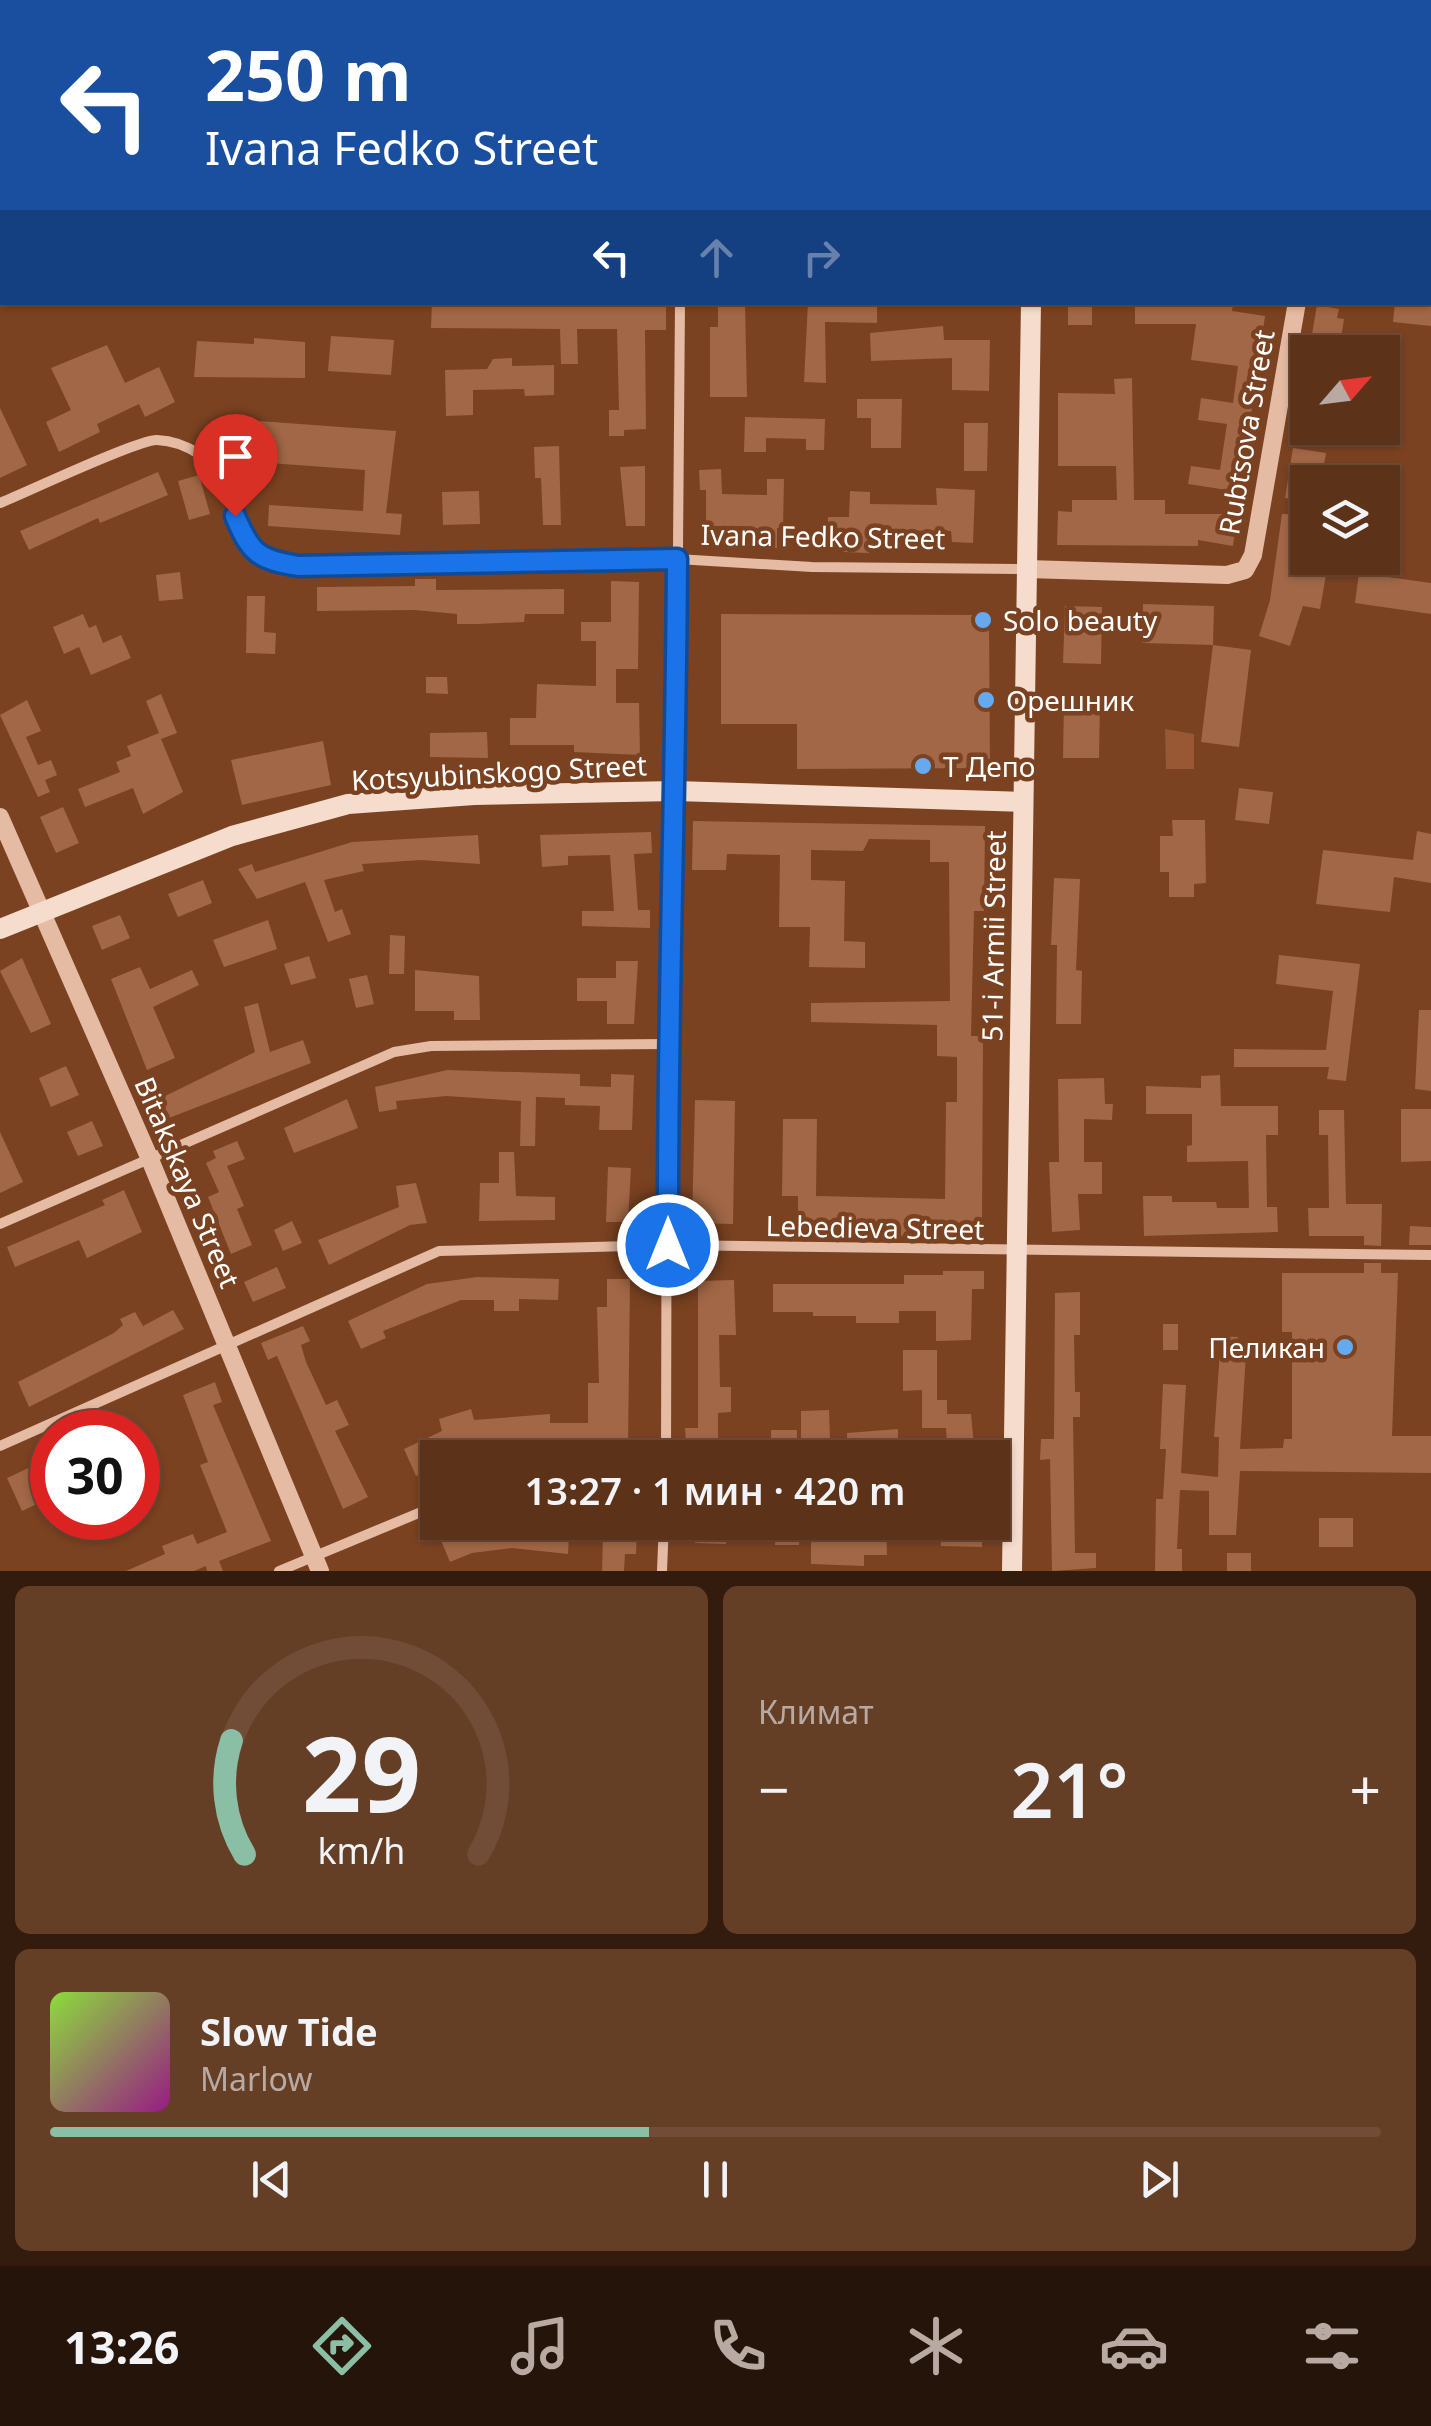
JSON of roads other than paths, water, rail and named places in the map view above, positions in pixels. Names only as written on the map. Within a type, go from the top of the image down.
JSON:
[{"type":"main road","name":"51-i Armii Street","points":[[1005,1440],[1016,1253],[1031,305]]},
{"type":"main road","name":"Kotsyubinskogo Street","points":[[0,930],[232,836],[348,804],[474,795],[676,791],[1023,802]]},
{"type":"main road","name":"51-i Armii Street","points":[[1009,1540],[1012,1571]]},
{"type":"street","points":[[666,1440],[667,1044],[676,791],[680,305]]},
{"type":"street","name":"Rubtsova Street","points":[[1245,570],[1253,555],[1295,305]]},
{"type":"street","name":"Ivana Fedko Street","points":[[0,504],[154,439],[188,447],[212,463],[230,488],[235,516],[248,547],[269,561],[298,566],[677,559],[812,567],[1227,575],[1245,570]]},
{"type":"street","name":"Bitakskaya Street","points":[[0,817],[317,1563]]},
{"type":"street","points":[[0,1224],[394,1052],[431,1046],[667,1044]]},
{"type":"street","name":"Lebedieva Street","points":[[0,1446],[438,1251],[668,1245],[1016,1253],[1431,1255]]},
{"type":"street","points":[[278,1571],[317,1563],[420,1513]]},
{"type":"street","points":[[662,1571],[663,1540]]},
{"type":"place","name":"Solo beauty","points":[[983,620]]},
{"type":"place","name":"Орешник","points":[[986,700]]},
{"type":"place","name":"Т Депо","points":[[923,766]]},
{"type":"place","name":"Пеликан","points":[[1345,1347]]}]
